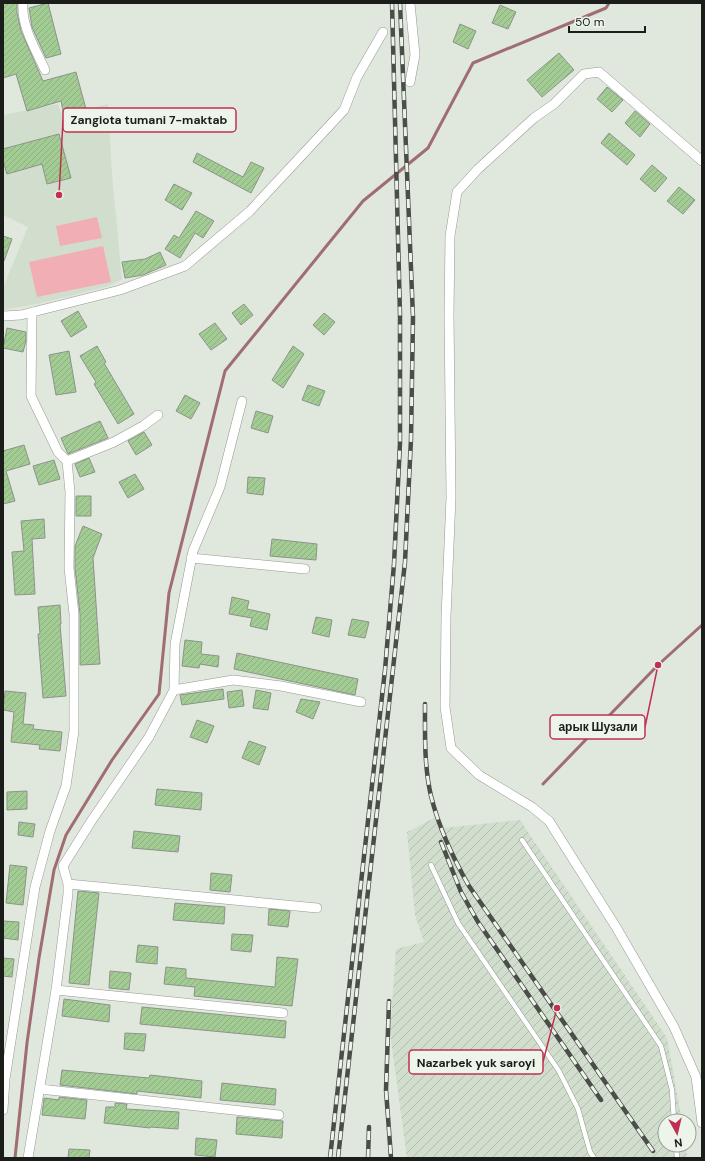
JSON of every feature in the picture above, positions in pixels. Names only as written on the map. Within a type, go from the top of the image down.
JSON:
[{"type":"street","points":[[22,3],[22,12],[27,28],[45,70]]},
{"type":"street","points":[[410,3],[415,55],[410,82]]},
{"type":"street","points":[[3,316],[32,312],[120,290],[185,266],[250,211],[344,110],[357,77],[383,32]]},
{"type":"street","points":[[702,160],[599,72],[584,74],[554,104],[534,118],[478,169],[457,192],[450,243],[451,497],[446,610],[445,707],[451,748],[479,775],[532,806],[549,821],[616,927],[674,1027],[696,1077],[702,1123]]},
{"type":"street","points":[[3,1110],[5,1079],[35,887],[50,831],[66,786],[74,731],[74,614],[69,568],[70,492],[67,461],[58,452],[31,396],[32,312]]},
{"type":"street","points":[[28,1158],[56,990],[68,894],[68,884],[63,866],[92,820],[149,737],[174,690],[175,644],[191,558],[220,487],[242,400]]},
{"type":"street","points":[[67,461],[114,442],[143,426],[158,415]]},
{"type":"street","points":[[191,558],[305,569]]},
{"type":"street","points":[[174,690],[233,680],[281,686],[361,702]]},
{"type":"street","points":[[68,884],[318,908]]},
{"type":"street","points":[[56,990],[283,1013]]},
{"type":"street","points":[[40,1089],[279,1115]]},
{"type":"lane","points":[[522,840],[661,1046],[672,1090],[673,1113]]},
{"type":"lane","points":[[431,865],[458,923],[559,1071],[578,1109],[590,1152],[594,1158]]},
{"type":"shaded area","points":[[58,104],[62,116],[108,104],[112,175],[122,279],[109,286],[37,304],[3,310],[3,288],[28,227],[3,215],[3,115]]},
{"type":"shaded area","points":[[97,217],[102,238],[60,246],[56,226]]},
{"type":"shaded area","points":[[103,246],[111,282],[37,297],[29,262]]},
{"type":"shaded area","points":[[438,816],[444,828],[520,820],[667,1038],[681,1113],[657,1113],[657,1153],[687,1153],[687,1158],[407,1158],[390,1033],[396,949],[424,942],[415,915],[407,832]]},
{"type":"building","points":[[3,3],[17,3],[17,13],[21,31],[43,81],[76,72],[86,109],[64,115],[61,101],[27,111],[16,74],[3,78]]},
{"type":"building","points":[[48,3],[61,54],[46,58],[32,27],[29,8]]},
{"type":"building","points":[[500,5],[516,12],[508,29],[492,23]]},
{"type":"building","points":[[460,24],[476,31],[468,49],[453,42]]},
{"type":"building","points":[[559,53],[574,70],[542,97],[527,80]]},
{"type":"building","points":[[607,87],[623,100],[612,112],[597,99]]},
{"type":"building","points":[[635,111],[650,124],[640,137],[625,123]]},
{"type":"building","points":[[609,133],[635,155],[627,165],[601,143]]},
{"type":"building","points":[[59,134],[71,178],[47,184],[42,164],[7,174],[3,161],[3,149]]},
{"type":"building","points":[[197,153],[243,177],[251,162],[264,168],[251,193],[193,162]]},
{"type":"building","points":[[652,165],[667,178],[655,192],[640,179]]},
{"type":"building","points":[[174,184],[192,193],[182,210],[165,200]]},
{"type":"building","points":[[679,187],[695,200],[683,214],[667,201]]},
{"type":"building","points":[[196,211],[214,221],[203,238],[195,233],[180,258],[165,249],[174,235],[179,238]]},
{"type":"building","points":[[3,236],[12,239],[4,261],[3,261]]},
{"type":"building","points":[[160,252],[166,265],[143,275],[125,278],[122,262],[145,259]]},
{"type":"building","points":[[244,304],[253,315],[241,325],[232,313]]},
{"type":"building","points":[[78,311],[87,327],[71,337],[61,321]]},
{"type":"building","points":[[324,313],[335,322],[324,335],[313,325]]},
{"type":"building","points":[[215,323],[227,339],[211,350],[199,334]]},
{"type":"building","points":[[7,328],[26,332],[26,341],[23,352],[3,348]]},
{"type":"building","points":[[97,346],[106,362],[104,363],[134,414],[118,424],[94,384],[96,382],[80,356]]},
{"type":"building","points":[[293,346],[304,354],[283,388],[272,380]]},
{"type":"building","points":[[69,351],[76,392],[56,395],[49,355]]},
{"type":"building","points":[[308,385],[325,391],[319,406],[302,400]]},
{"type":"building","points":[[185,395],[200,403],[191,419],[176,411]]},
{"type":"building","points":[[256,411],[273,416],[268,433],[251,428]]},
{"type":"building","points":[[100,421],[108,438],[68,454],[61,438]]},
{"type":"building","points":[[144,432],[152,445],[136,455],[128,441]]},
{"type":"building","points":[[24,445],[30,464],[6,471],[15,501],[3,504],[3,451]]},
{"type":"building","points":[[89,458],[95,472],[80,477],[75,464]]},
{"type":"building","points":[[54,460],[60,479],[39,485],[33,466]]},
{"type":"building","points":[[135,474],[144,489],[128,498],[119,482]]},
{"type":"building","points":[[248,477],[265,478],[263,495],[247,493]]},
{"type":"building","points":[[76,496],[91,496],[91,516],[76,516]]},
{"type":"building","points":[[44,519],[45,538],[32,539],[35,594],[15,595],[12,552],[24,551],[21,521]]},
{"type":"building","points":[[83,526],[102,534],[93,558],[100,664],[80,665],[80,614],[75,568],[75,546]]},
{"type":"building","points":[[272,539],[317,544],[316,560],[270,556]]},
{"type":"building","points":[[232,597],[249,601],[247,609],[270,614],[267,630],[250,626],[252,618],[229,614]]},
{"type":"building","points":[[60,605],[60,624],[66,696],[43,698],[38,634],[40,634],[38,607]]},
{"type":"building","points":[[316,617],[332,620],[329,637],[312,633]]},
{"type":"building","points":[[352,619],[369,622],[365,638],[348,635]]},
{"type":"building","points":[[185,640],[202,642],[201,654],[219,656],[218,667],[200,664],[199,668],[182,666]]},
{"type":"building","points":[[237,653],[358,679],[355,695],[234,669]]},
{"type":"building","points":[[223,689],[224,699],[182,705],[180,695]]},
{"type":"building","points":[[242,690],[244,706],[229,708],[227,692]]},
{"type":"building","points":[[256,690],[271,693],[268,710],[253,708]]},
{"type":"building","points":[[5,691],[26,693],[23,724],[34,725],[33,729],[62,732],[60,751],[39,749],[40,745],[11,742],[14,712],[3,710]]},
{"type":"building","points":[[301,699],[320,702],[313,719],[296,712]]},
{"type":"building","points":[[197,720],[214,726],[207,743],[190,737]]},
{"type":"building","points":[[249,741],[266,747],[259,765],[242,758]]},
{"type":"building","points":[[157,789],[202,793],[201,810],[155,805]]},
{"type":"building","points":[[27,791],[27,809],[7,810],[7,792]]},
{"type":"building","points":[[19,822],[35,824],[33,837],[18,835]]},
{"type":"building","points":[[134,831],[180,836],[178,852],[132,848]]},
{"type":"building","points":[[10,865],[27,867],[23,905],[6,903]]},
{"type":"building","points":[[211,873],[232,875],[230,892],[210,890]]},
{"type":"building","points":[[78,891],[99,893],[89,985],[69,983]]},
{"type":"building","points":[[175,903],[225,907],[224,924],[173,920]]},
{"type":"building","points":[[269,909],[290,911],[288,927],[268,925]]},
{"type":"building","points":[[3,921],[19,922],[18,940],[3,938]]},
{"type":"building","points":[[232,934],[253,935],[251,952],[231,950]]},
{"type":"building","points":[[138,945],[158,947],[157,964],[136,962]]},
{"type":"building","points":[[277,957],[298,959],[292,1006],[194,996],[195,987],[164,984],[166,967],[186,969],[186,978],[275,987]]},
{"type":"building","points":[[3,958],[14,959],[12,977],[3,976]]},
{"type":"building","points":[[110,971],[131,973],[129,990],[109,988]]},
{"type":"building","points":[[64,999],[110,1005],[109,1022],[62,1016]]},
{"type":"building","points":[[142,1007],[286,1021],[285,1038],[140,1024]]},
{"type":"building","points":[[125,1033],[146,1034],[144,1051],[124,1049]]},
{"type":"building","points":[[62,1070],[149,1078],[150,1075],[202,1081],[201,1098],[137,1091],[137,1094],[60,1085]]},
{"type":"building","points":[[222,1083],[276,1089],[275,1105],[220,1100]]},
{"type":"building","points":[[59,1097],[87,1100],[85,1119],[42,1115],[44,1098],[59,1100]]},
{"type":"building","points":[[115,1103],[127,1104],[126,1109],[179,1112],[178,1129],[150,1128],[104,1123],[106,1107],[115,1107]]},
{"type":"building","points":[[237,1117],[283,1121],[282,1138],[236,1134]]},
{"type":"building","points":[[196,1138],[217,1140],[215,1157],[195,1155]]},
{"type":"building","points":[[69,1149],[90,1150],[89,1158],[68,1158]]},
{"type":"waterway","points":[[15,1158],[27,1043],[39,958],[54,870],[66,835],[112,760],[159,694],[169,593],[225,371],[363,201],[428,148],[473,63],[606,8],[609,3]]},
{"type":"waterway","points":[[543,784],[658,665],[702,625]]},
{"type":"railway","points":[[330,1158],[385,670],[394,564],[400,443],[400,315],[392,3]]},
{"type":"railway","points":[[338,1158],[405,562],[411,439],[413,317],[400,3]]},
{"type":"railway","points":[[425,704],[426,762],[431,796],[442,831],[457,865],[469,886],[653,1151]]},
{"type":"railway","points":[[441,842],[461,892],[478,922],[601,1100]]},
{"type":"railway","points":[[389,1001],[386,1090],[391,1158]]},
{"type":"railway","points":[[368,1158],[369,1127]]},
{"type":"place","name":"Zangiota tumani 7-maktab","points":[[59,195]]},
{"type":"place","name":"арык Шузали","points":[[658,665]]},
{"type":"place","name":"Nazarbek yuk saroyi","points":[[557,1008]]}]
